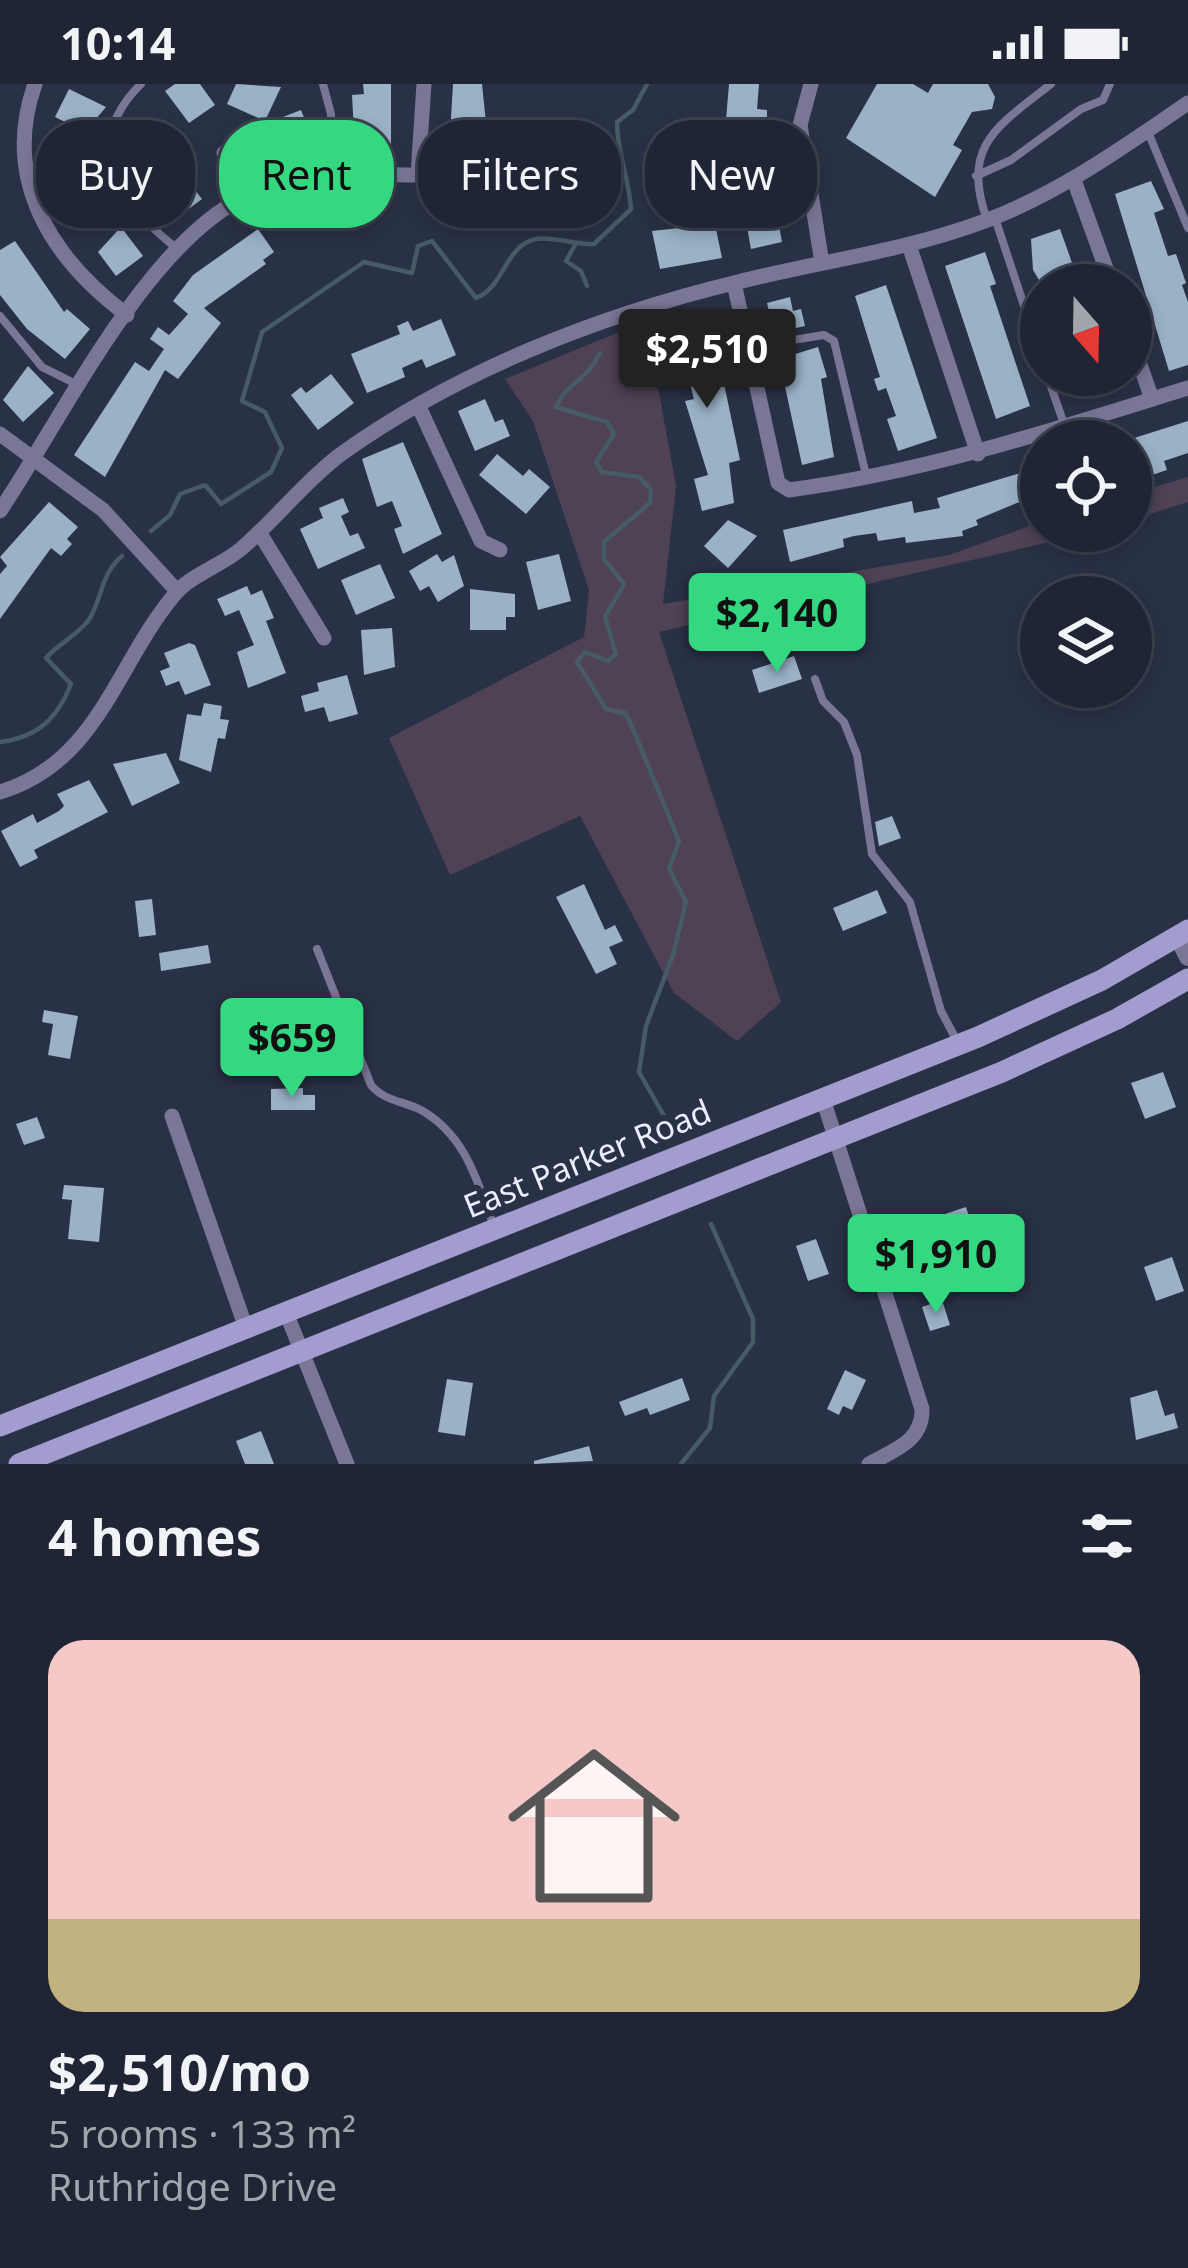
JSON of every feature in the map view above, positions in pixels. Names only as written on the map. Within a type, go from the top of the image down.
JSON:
[{"type":"main road","name":"East Parker Road","points":[[0,1426],[959,1044],[1185,941]]},
{"type":"main road","points":[[20,1464],[1056,1048],[1188,979]]},
{"type":"street","points":[[35,84],[24,123],[30,192],[47,235],[74,272],[127,315]]},
{"type":"street","points":[[394,175],[418,175],[424,84]]},
{"type":"street","points":[[811,84],[800,125],[822,263]]},
{"type":"street","points":[[0,792],[35,781],[85,737],[177,591],[259,532],[339,456],[459,382],[568,335],[734,283],[909,245],[991,219],[1074,180],[1188,103]]},
{"type":"street","points":[[1074,180],[1104,264]]},
{"type":"street","points":[[0,511],[175,247],[219,216]]},
{"type":"street","points":[[909,245],[978,454]]},
{"type":"street","points":[[734,283],[778,483],[789,490],[866,480],[1020,440]]},
{"type":"street","points":[[1084,420],[1188,388]]},
{"type":"street","points":[[419,407],[481,542],[500,550]]},
{"type":"street","points":[[0,434],[103,510],[177,591]]},
{"type":"street","points":[[259,532],[324,638]]},
{"type":"street","points":[[824,1099],[922,1409],[921,1426],[911,1440],[869,1464]]},
{"type":"street","points":[[172,1116],[247,1331]]},
{"type":"street","points":[[287,1315],[347,1464]]},
{"type":"lane","points":[[141,84],[118,106],[108,146],[119,188],[143,222],[175,247]]},
{"type":"lane","points":[[323,84],[331,120]]},
{"type":"lane","points":[[1020,299],[974,176],[992,132],[1051,84]]},
{"type":"lane","points":[[974,176],[1011,160],[1081,109],[1103,100],[1110,84]]},
{"type":"lane","points":[[1147,131],[1188,228]]},
{"type":"lane","points":[[0,316],[42,367],[80,386]]},
{"type":"lane","points":[[748,347],[824,335],[834,341],[866,480]]},
{"type":"lane","points":[[815,679],[823,701],[844,722],[857,755],[872,854],[910,902],[941,1011],[959,1044]]},
{"type":"lane","points":[[317,949],[371,1085],[378,1094],[437,1121],[464,1151],[475,1167],[495,1231]]},
{"type":"shaded area","points":[[646,321],[676,486],[663,604],[949,555],[1020,530],[1020,549],[659,632],[781,1002],[737,1041],[674,993],[580,816],[450,875],[389,738],[584,637],[589,590],[533,421],[505,379]]},
{"type":"shaded area","points":[[1188,477],[1188,502],[1152,513],[1152,488]]},
{"type":"building","points":[[175,84],[200,84],[215,105],[187,120],[165,91]]},
{"type":"building","points":[[236,84],[281,87],[265,120],[227,104]]},
{"type":"building","points":[[363,84],[391,84],[391,120],[353,120],[352,95],[364,94]]},
{"type":"building","points":[[453,84],[482,84],[486,120],[451,120]]},
{"type":"building","points":[[729,84],[759,84],[757,109],[767,110],[767,120],[726,120]]},
{"type":"building","points":[[877,84],[913,84],[928,93],[933,84],[988,84],[995,97],[992,109],[972,112],[953,145],[962,150],[935,197],[846,138]]},
{"type":"building","points":[[69,89],[106,107],[95,120],[55,117]]},
{"type":"building","points":[[301,110],[305,120],[275,120]]},
{"type":"building","points":[[1151,181],[1164,209],[1154,213],[1168,256],[1176,254],[1186,283],[1182,285],[1188,302],[1188,365],[1169,371],[1152,315],[1152,264],[1136,264],[1115,194]]},
{"type":"building","points":[[122,228],[143,256],[116,276],[98,252]]},
{"type":"building","points":[[716,228],[722,258],[660,269],[652,231]]},
{"type":"building","points":[[747,228],[779,228],[782,242],[751,249]]},
{"type":"building","points":[[258,229],[274,252],[263,260],[266,264],[204,308],[221,323],[178,379],[165,370],[105,477],[74,455],[135,362],[149,371],[164,349],[150,339],[158,327],[169,335],[188,314],[173,301],[193,275]]},
{"type":"building","points":[[1060,229],[1072,264],[1033,264],[1031,239]]},
{"type":"building","points":[[15,241],[64,312],[67,309],[90,329],[65,359],[27,329],[0,295],[0,250]]},
{"type":"building","points":[[985,252],[996,284],[990,286],[1020,376],[1020,396],[1027,396],[1030,406],[996,419],[945,266]]},
{"type":"building","points":[[886,285],[937,438],[898,451],[887,419],[896,416],[886,388],[878,391],[874,379],[880,377],[855,296]]},
{"type":"building","points":[[790,297],[793,311],[801,309],[805,326],[774,333],[767,303]]},
{"type":"building","points":[[441,319],[456,355],[426,368],[422,359],[402,368],[405,377],[367,393],[351,354],[400,334],[397,326],[408,321],[413,331]]},
{"type":"building","points":[[693,319],[697,335],[713,331],[740,460],[729,463],[734,503],[702,511],[694,479],[708,475],[685,401],[694,399],[682,354],[671,357],[663,327]]},
{"type":"building","points":[[818,347],[827,377],[821,379],[834,457],[802,465],[779,359]]},
{"type":"building","points":[[28,366],[54,393],[23,422],[3,400]]},
{"type":"building","points":[[331,374],[354,403],[318,430],[291,395],[301,387],[306,393]]},
{"type":"building","points":[[485,399],[495,422],[503,419],[510,436],[475,451],[458,411]]},
{"type":"building","points":[[1188,421],[1188,453],[1164,461],[1167,470],[1152,475],[1152,432]]},
{"type":"building","points":[[403,442],[442,534],[403,554],[394,529],[402,526],[392,501],[377,507],[362,459]]},
{"type":"building","points":[[497,454],[523,476],[529,469],[550,487],[526,514],[479,475]]},
{"type":"building","points":[[1020,473],[1020,502],[976,520],[978,525],[962,531],[963,536],[906,543],[905,537],[878,541],[876,533],[854,536],[843,539],[844,547],[790,562],[783,530],[912,501],[914,513],[940,508],[937,498]]},
{"type":"building","points":[[343,498],[349,512],[341,516],[350,536],[358,533],[365,548],[318,569],[300,529],[323,518],[319,508]]},
{"type":"building","points":[[49,502],[78,527],[67,539],[72,544],[61,556],[51,548],[0,619],[0,574],[7,566],[0,557]]},
{"type":"building","points":[[728,520],[757,536],[728,568],[704,546]]},
{"type":"building","points":[[437,554],[442,562],[454,555],[464,586],[438,602],[429,586],[420,591],[409,571]]},
{"type":"building","points":[[559,554],[571,601],[538,610],[526,562]]},
{"type":"building","points":[[380,564],[395,598],[356,615],[341,580]]},
{"type":"building","points":[[247,586],[251,595],[262,590],[274,618],[266,621],[286,673],[248,688],[237,652],[254,645],[239,610],[225,616],[217,599]]},
{"type":"building","points":[[470,589],[515,594],[515,617],[506,617],[506,630],[470,630]]},
{"type":"building","points":[[392,628],[395,667],[364,675],[361,630]]},
{"type":"building","points":[[195,645],[211,685],[185,695],[179,681],[166,686],[160,671],[170,667],[164,653]]},
{"type":"building","points":[[794,656],[802,679],[759,693],[752,670]]},
{"type":"building","points":[[347,675],[358,714],[329,722],[324,707],[305,712],[301,696],[319,691],[317,683]]},
{"type":"building","points":[[204,703],[222,706],[220,719],[229,720],[225,739],[218,738],[211,772],[179,760],[187,714],[201,716]]},
{"type":"building","points":[[166,753],[180,783],[132,806],[113,764]]},
{"type":"building","points":[[89,780],[108,812],[34,850],[38,858],[20,867],[1,831],[33,814],[37,823],[59,811],[64,806],[57,794]]},
{"type":"building","points":[[892,816],[901,838],[879,846],[875,822]]},
{"type":"building","points":[[584,884],[605,930],[615,925],[623,941],[609,947],[617,964],[596,974],[556,897]]},
{"type":"building","points":[[877,890],[887,913],[843,931],[833,908]]},
{"type":"building","points":[[152,899],[156,935],[139,937],[135,901]]},
{"type":"building","points":[[208,945],[211,963],[161,971],[159,953]]},
{"type":"building","points":[[44,1010],[78,1016],[70,1059],[48,1055],[53,1024],[42,1022]]},
{"type":"building","points":[[1163,1072],[1176,1107],[1145,1119],[1131,1083]]},
{"type":"building","points":[[303,1088],[303,1095],[315,1095],[315,1110],[271,1110],[271,1089]]},
{"type":"building","points":[[37,1117],[45,1138],[24,1145],[16,1124]]},
{"type":"building","points":[[64,1185],[104,1188],[99,1242],[68,1239],[72,1200],[62,1199]]},
{"type":"building","points":[[966,1207],[974,1232],[926,1247],[918,1223]]},
{"type":"building","points":[[816,1239],[829,1274],[808,1281],[796,1246]]},
{"type":"building","points":[[1172,1257],[1184,1291],[1156,1301],[1144,1267]]},
{"type":"building","points":[[942,1300],[950,1325],[930,1331],[922,1307]]},
{"type":"building","points":[[845,1370],[866,1380],[852,1410],[843,1406],[839,1415],[827,1409]]},
{"type":"building","points":[[682,1378],[690,1400],[650,1415],[647,1408],[625,1416],[619,1402]]},
{"type":"building","points":[[447,1379],[473,1383],[465,1436],[438,1432]]},
{"type":"building","points":[[1157,1390],[1165,1416],[1174,1413],[1178,1428],[1136,1440],[1130,1398]]},
{"type":"building","points":[[261,1431],[274,1464],[245,1464],[236,1441]]},
{"type":"building","points":[[589,1446],[593,1461],[534,1464],[534,1461]]},
{"type":"waterway","points":[[151,531],[170,515],[180,494],[205,485],[221,504],[271,472],[282,448],[265,412],[242,401],[262,332],[364,262],[412,273],[418,246],[432,241],[476,298],[493,285],[526,243],[542,238],[594,244],[631,209],[617,122],[633,110],[647,84]]},
{"type":"waterway","points":[[575,245],[566,261],[581,271],[587,286]]},
{"type":"waterway","points":[[600,353],[556,407],[607,422],[614,434],[596,462],[602,472],[639,477],[651,490],[650,503],[604,542],[604,559],[624,584],[605,617],[616,654],[608,661],[585,652],[577,662],[606,709],[625,713],[679,841],[669,869],[686,902],[673,955],[646,1026],[639,1072],[671,1128]]},
{"type":"waterway","points":[[0,742],[35,731],[59,707],[71,684],[46,658],[86,623],[110,570],[122,556]]},
{"type":"waterway","points":[[681,1464],[710,1428],[714,1396],[753,1342],[753,1319],[711,1224]]}]
